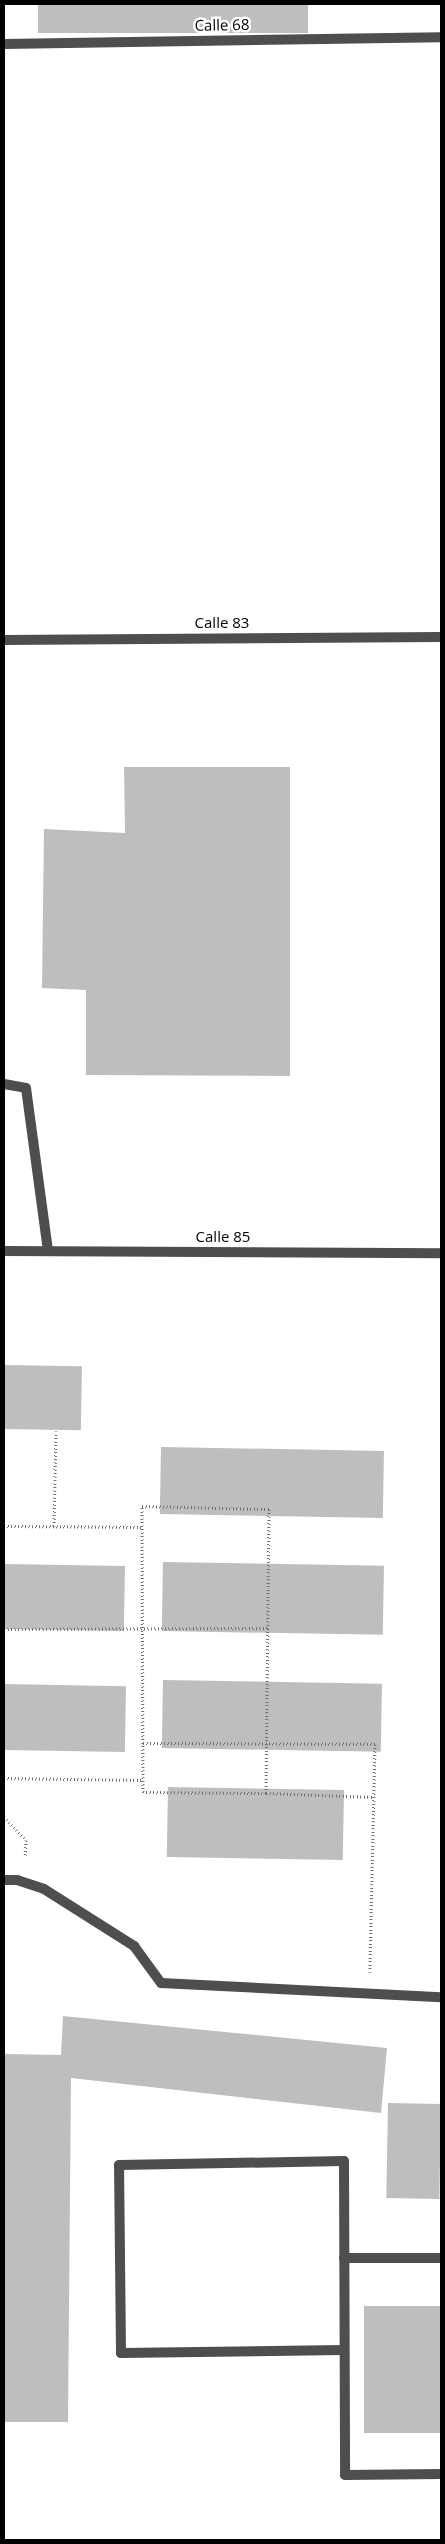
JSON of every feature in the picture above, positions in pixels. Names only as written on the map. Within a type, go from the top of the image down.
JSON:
[{"type":"street","name":"Calle 68","points":[[4,44],[441,37]]},
{"type":"street","name":"Calle 83","points":[[4,640],[441,637]]},
{"type":"street","points":[[4,1084],[26,1088],[48,1251]]},
{"type":"street","name":"Calle 85","points":[[4,1251],[441,1253]]},
{"type":"street","points":[[4,1880],[25,1883],[44,1889],[134,1946],[161,1983],[370,1995],[441,1997]]},
{"type":"street","points":[[344,2350],[121,2353],[119,2165],[344,2161],[345,2475],[441,2474]]},
{"type":"street","points":[[344,2258],[441,2258]]},
{"type":"path","points":[[54,1526],[56,1431]]},
{"type":"path","points":[[266,1793],[269,1509],[142,1506],[143,1792],[266,1793],[374,1797]]},
{"type":"path","points":[[4,1526],[143,1527]]},
{"type":"path","points":[[4,1629],[142,1630],[268,1628]]},
{"type":"path","points":[[143,1743],[375,1744],[370,1995]]},
{"type":"path","points":[[4,1778],[143,1780]]},
{"type":"path","points":[[4,1817],[26,1840],[25,1883]]},
{"type":"building","points":[[38,4],[308,4],[308,33],[38,33]]},
{"type":"building","points":[[124,767],[290,767],[290,1076],[86,1075],[86,990],[42,988],[44,829],[125,833]]},
{"type":"building","points":[[4,1365],[82,1366],[81,1430],[4,1429]]},
{"type":"building","points":[[161,1447],[384,1451],[383,1518],[160,1514]]},
{"type":"building","points":[[163,1562],[384,1566],[383,1635],[162,1631]]},
{"type":"building","points":[[4,1564],[125,1566],[124,1631],[4,1629]]},
{"type":"building","points":[[163,1680],[382,1684],[381,1752],[162,1748]]},
{"type":"building","points":[[4,1684],[126,1686],[125,1752],[4,1750]]},
{"type":"building","points":[[168,1787],[344,1790],[343,1860],[167,1857]]},
{"type":"building","points":[[63,2016],[387,2048],[381,2113],[71,2078],[68,2422],[4,2422],[4,2054],[61,2055]]},
{"type":"building","points":[[388,2103],[441,2104],[439,2199],[386,2198]]},
{"type":"building","points":[[364,2306],[441,2306],[441,2433],[364,2433]]}]
